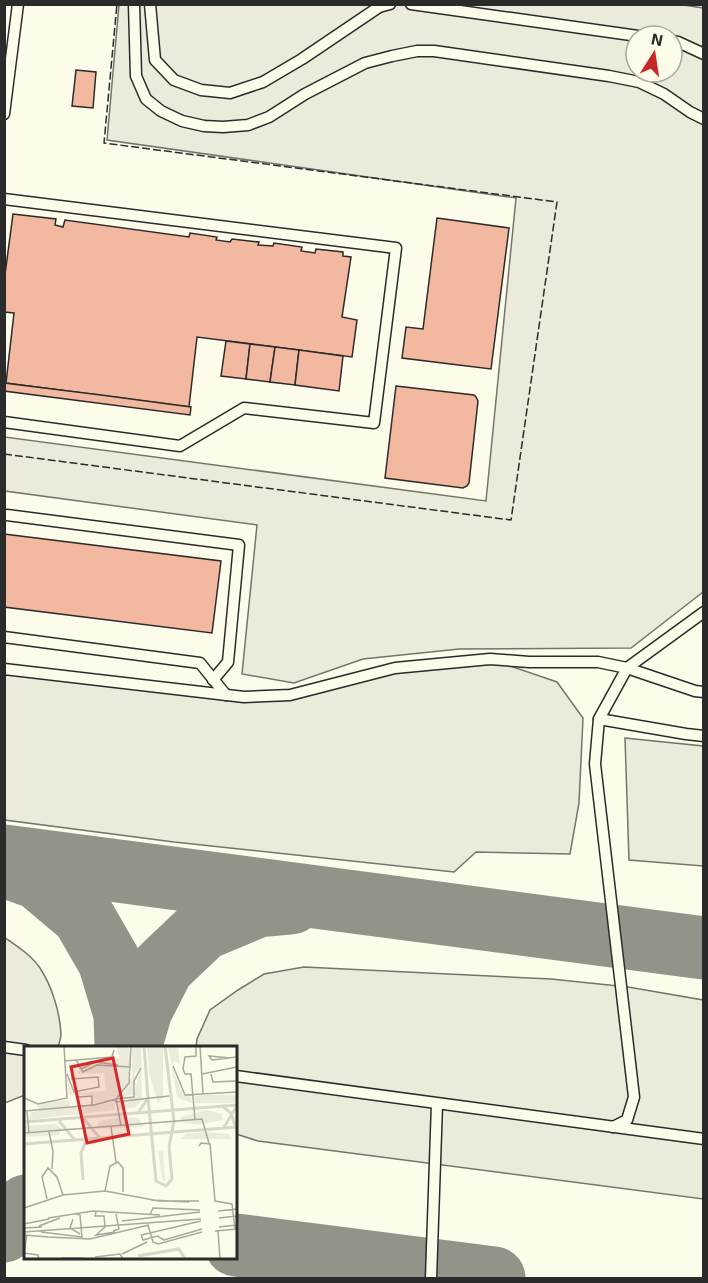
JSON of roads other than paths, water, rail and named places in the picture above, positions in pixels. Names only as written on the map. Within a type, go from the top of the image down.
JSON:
[{"type":"lane","points":[[4,114],[18,4]]},
{"type":"lane","points":[[134,4],[136,76],[146,99],[161,111],[182,121],[204,126],[248,125],[269,117],[305,94],[365,63],[425,51],[639,82],[664,94],[704,119]]},
{"type":"lane","points":[[150,4],[155,60],[174,80],[201,90],[230,93],[263,82],[302,59],[379,7],[390,4]]},
{"type":"lane","points":[[411,4],[624,34]]},
{"type":"lane","points":[[684,45],[704,54]]},
{"type":"lane","points":[[4,199],[396,248],[374,423],[244,408],[180,446],[4,423]]},
{"type":"lane","points":[[7,515],[239,545],[228,662],[213,680]]},
{"type":"lane","points":[[613,1127],[627,1120],[634,1097],[595,764],[599,719],[627,668],[704,612]]},
{"type":"lane","points":[[4,637],[200,663],[226,695]]},
{"type":"lane","points":[[4,669],[244,697],[290,695],[395,668],[490,659],[529,662],[598,662],[627,668],[704,692]]},
{"type":"lane","points":[[599,719],[704,736]]},
{"type":"lane","points":[[4,1047],[24,1050]]},
{"type":"lane","points":[[237,1076],[704,1139]]},
{"type":"lane","points":[[431,1278],[437,1104]]}]
